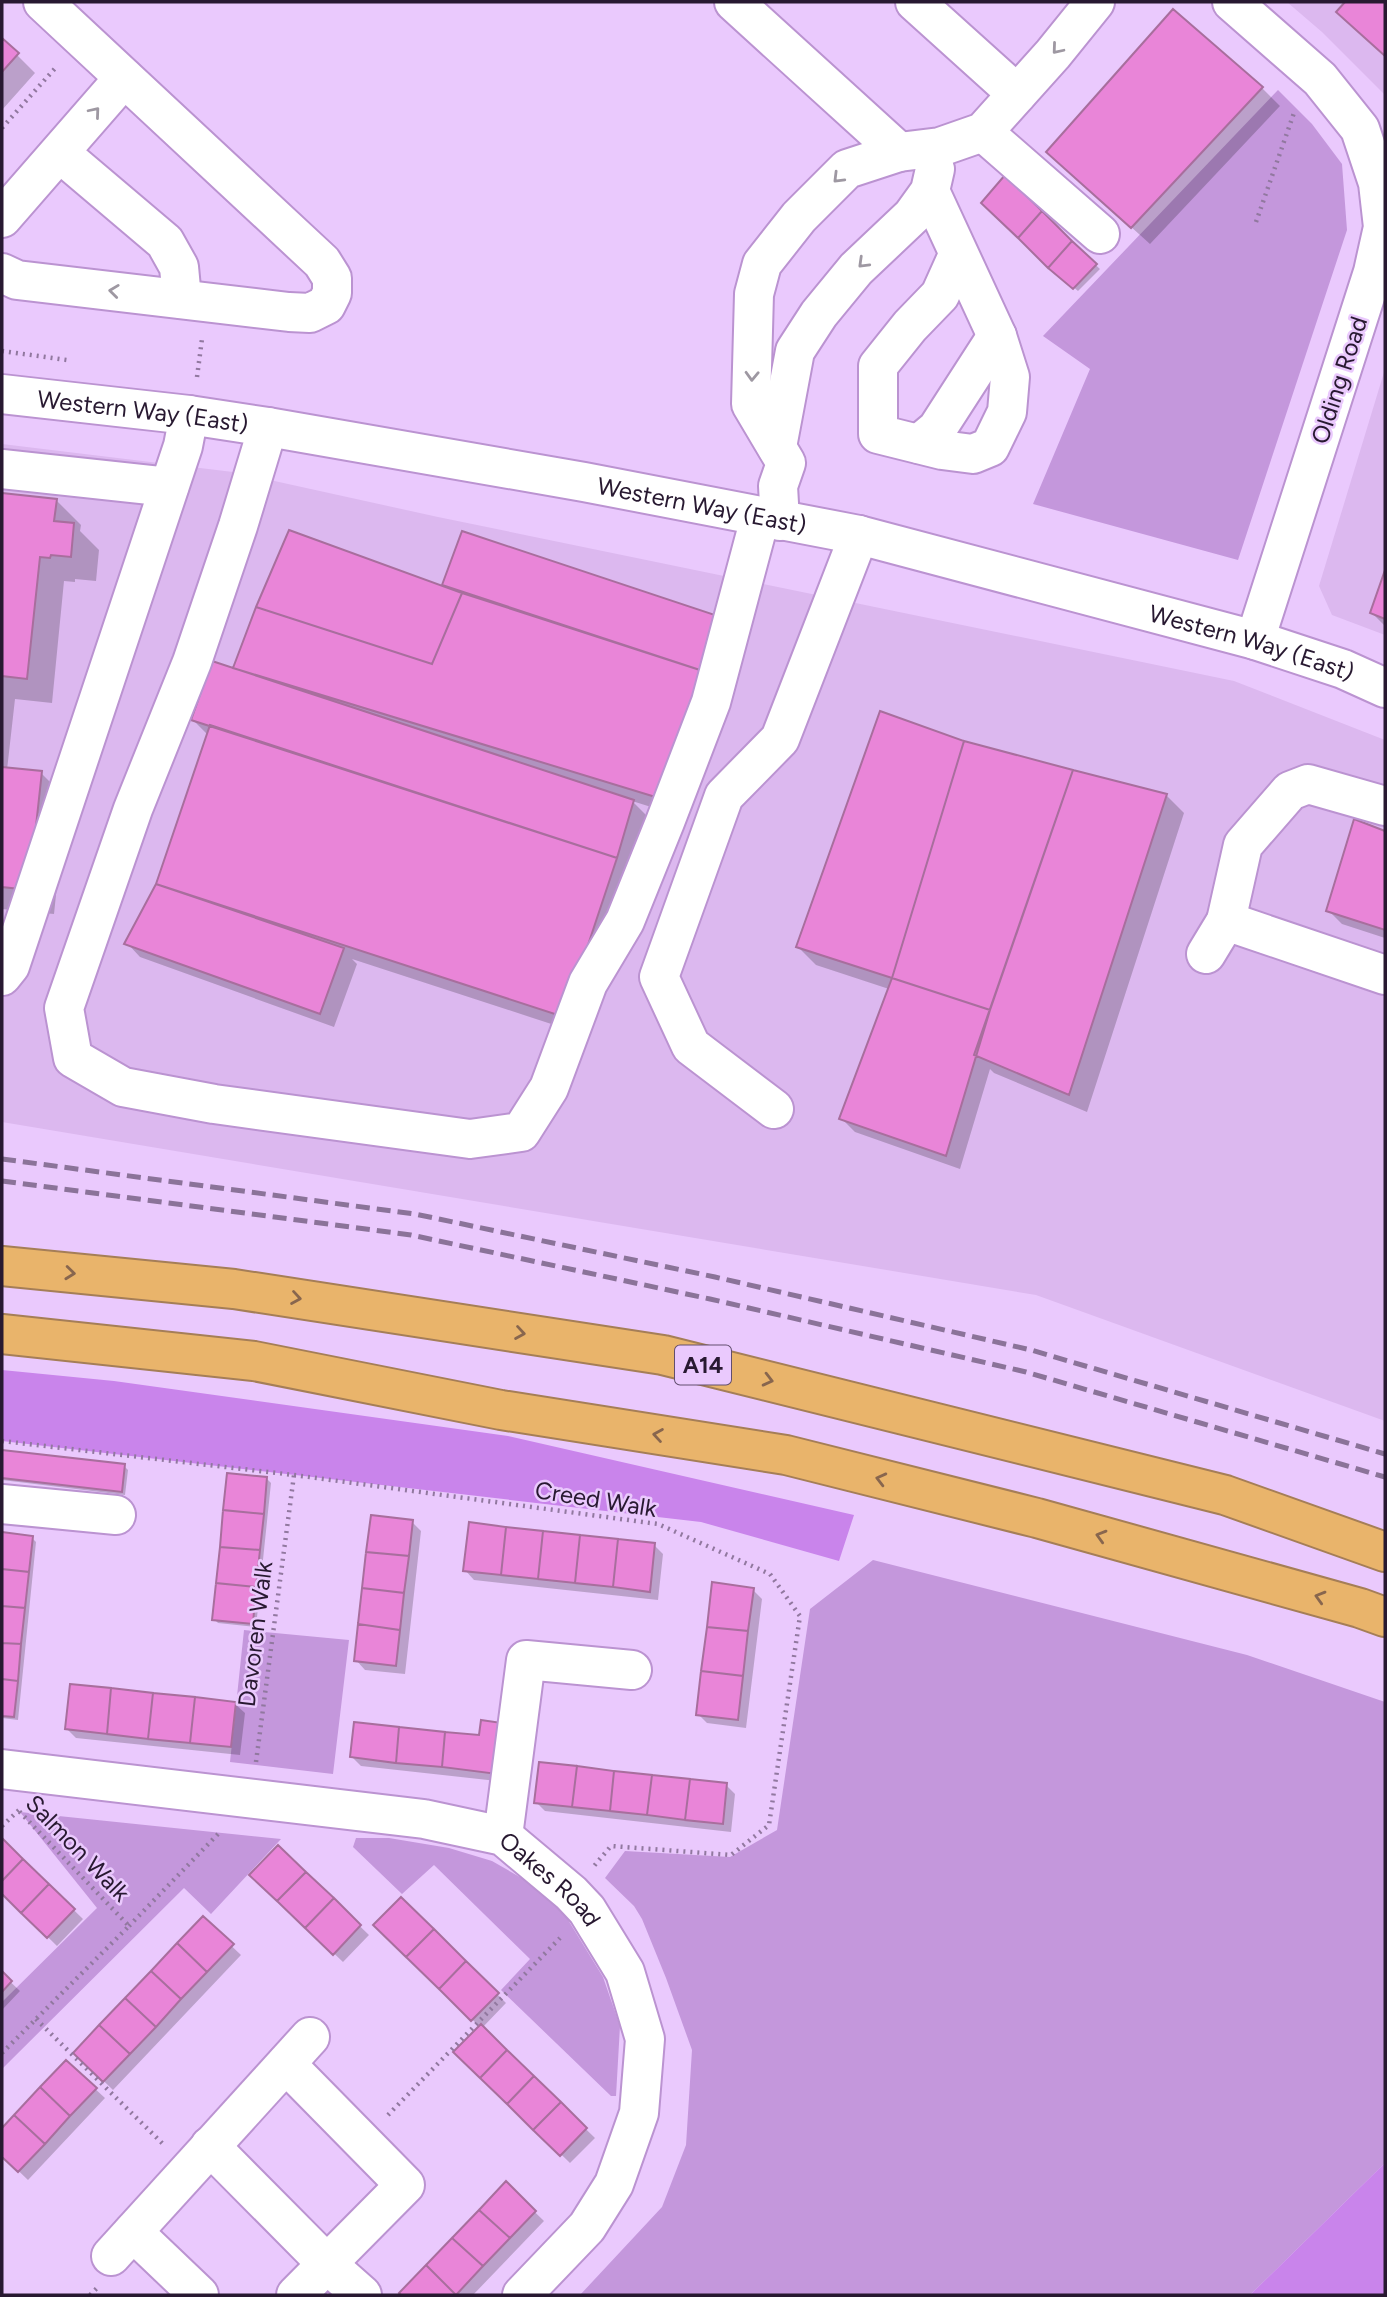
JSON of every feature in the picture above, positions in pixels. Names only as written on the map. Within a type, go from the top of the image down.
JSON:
[{"type":"highway","name":"A14","points":[[2,1266],[234,1289],[663,1355],[1225,1495],[1385,1552]]},
{"type":"highway","points":[[2,1334],[254,1362],[500,1410],[786,1455],[1037,1518],[1385,1617]]},
{"type":"street","points":[[2,272],[17,280],[289,312],[310,313],[326,305],[332,293],[332,278],[322,262],[43,2]]},
{"type":"street","points":[[734,2],[899,152]]},
{"type":"street","points":[[915,2],[1017,94]]},
{"type":"street","points":[[781,455],[751,404],[754,295],[762,264],[799,217],[847,169],[899,152],[940,147],[983,132],[1095,2]]},
{"type":"street","name":"Olding Road","points":[[1232,2],[1320,79],[1360,129],[1378,183],[1383,227],[1373,272],[1255,640]]},
{"type":"street","points":[[2,218],[124,78]]},
{"type":"street","points":[[983,132],[1100,234]]},
{"type":"street","points":[[268,426],[239,526],[192,662],[133,809],[64,1008],[73,1058],[124,1087],[214,1104],[470,1139],[521,1132],[549,1088],[588,983],[625,920],[711,702],[770,519],[778,486],[781,455],[807,414],[817,367],[819,314],[856,270],[921,203],[940,147]]},
{"type":"street","points":[[60,153],[165,242],[179,267],[182,299]]},
{"type":"street","points":[[921,203],[958,255],[997,336],[1010,377],[1007,412],[990,447],[973,454],[878,434],[878,366],[910,326],[940,295],[958,255]]},
{"type":"street","points":[[919,444],[937,429],[997,336]]},
{"type":"street","name":"Western Way (East)","points":[[2,394],[268,426],[584,482],[859,535],[1255,640],[1343,669],[1385,688]]},
{"type":"street","points":[[2,976],[10,966],[183,446],[189,415]]},
{"type":"street","points":[[2,469],[169,486]]},
{"type":"street","points":[[774,1109],[691,1046],[659,977],[724,796],[780,739],[859,535]]},
{"type":"street","points":[[1206,954],[1226,921],[1243,845],[1290,791],[1308,784],[1385,806]]},
{"type":"street","points":[[1226,921],[1385,975]]},
{"type":"street","points":[[2,1504],[116,1515]]},
{"type":"street","points":[[503,1836],[526,1660],[632,1670]]},
{"type":"street","name":"Oakes Road","points":[[6,1785],[252,1798],[425,1818],[503,1836],[579,1901],[625,1972],[645,2039],[639,2113],[614,2184],[587,2227],[522,2295]]},
{"type":"street","points":[[200,2295],[122,2244],[298,2050],[363,2141],[405,2185],[296,2295]]},
{"type":"street","points":[[199,2158],[362,2295]]},
{"type":"path","points":[[2,128],[81,38]]},
{"type":"path","points":[[1256,222],[1296,108],[1320,79]]},
{"type":"path","name":"Creed Walk","points":[[2,1441],[294,1475],[658,1524],[770,1574],[800,1616],[769,1825],[731,1854],[611,1846],[579,1901]]},
{"type":"path","name":"Davoren Walk","points":[[252,1798],[294,1475]]},
{"type":"path","name":"Salmon Walk","points":[[6,1785],[19,1810],[129,1927]]},
{"type":"path","name":"Salmon Walk","points":[[2,2053],[129,1927],[252,1798]]},
{"type":"path","points":[[2,1826],[19,1810]]},
{"type":"path","points":[[363,2141],[579,1901]]},
{"type":"path","points":[[36,2019],[199,2158]]},
{"type":"shaded area","points":[[1287,2],[1385,2],[1385,95],[1322,32]]},
{"type":"shaded area","points":[[1278,90],[1312,124],[1342,164],[1347,230],[1238,560],[1033,504],[1090,369],[1043,336]]},
{"type":"shaded area","points":[[1385,369],[1385,635],[1332,615],[1319,586]]},
{"type":"shaded area","points":[[2,444],[233,472],[438,517],[1234,681],[1385,740],[1385,1421],[1036,1295],[2,1122]]},
{"type":"shaded area","points":[[2,1370],[114,1381],[508,1436],[854,1515],[839,1561],[701,1522],[2,1441]]},
{"type":"shaded area","points":[[873,1560],[1247,1655],[1385,1702],[1385,2163],[1250,2295],[580,2295],[662,2207],[686,2145],[692,2050],[642,1919],[634,1906],[605,1878],[625,1851],[730,1857],[777,1830],[810,1609]]},
{"type":"shaded area","points":[[244,1630],[349,1640],[333,1774],[230,1762]]},
{"type":"shaded area","points":[[20,1812],[281,1839],[211,1914],[184,1888],[2,2069],[2,2002],[97,1908]]},
{"type":"shaded area","points":[[356,1838],[389,1838],[449,1848],[492,1861],[525,1880],[562,1910],[603,1977],[620,2026],[616,2096],[611,2096],[501,1990],[530,1959],[434,1865],[402,1894],[353,1847]]},
{"type":"shaded area","points":[[1385,2163],[1385,2295],[1250,2295]]},
{"type":"building","points":[[1345,2],[1385,2],[1385,56],[1336,12]]},
{"type":"building","points":[[1173,9],[1263,87],[1131,228],[1046,152]]},
{"type":"building","points":[[2,38],[19,53],[2,72]]},
{"type":"building","points":[[1005,175],[1042,211],[1018,238],[981,203]]},
{"type":"building","points":[[1042,211],[1072,241],[1048,268],[1018,238]]},
{"type":"building","points":[[1072,241],[1097,264],[1073,289],[1048,268]]},
{"type":"building","points":[[2,493],[57,499],[54,521],[74,523],[71,557],[40,557],[27,679],[2,676]]},
{"type":"building","points":[[289,530],[462,593],[432,664],[256,607]]},
{"type":"building","points":[[462,531],[727,619],[706,672],[442,585]]},
{"type":"building","points":[[1385,570],[1385,619],[1370,613]]},
{"type":"building","points":[[462,593],[706,672],[662,799],[233,668],[256,607],[432,664]]},
{"type":"building","points":[[212,661],[634,800],[617,858],[191,720]]},
{"type":"building","points":[[880,711],[964,741],[892,978],[796,947]]},
{"type":"building","points":[[210,725],[617,858],[564,1017],[156,884]]},
{"type":"building","points":[[964,741],[1073,770],[990,1010],[892,978]]},
{"type":"building","points":[[2,767],[42,771],[29,890],[2,887]]},
{"type":"building","points":[[1073,770],[1167,794],[1069,1095],[974,1055]]},
{"type":"building","points":[[1354,819],[1385,831],[1385,930],[1326,911]]},
{"type":"building","points":[[156,884],[344,948],[320,1014],[124,944]]},
{"type":"building","points":[[892,978],[990,1010],[946,1156],[839,1119]]},
{"type":"building","points":[[2,1450],[125,1464],[122,1492],[2,1478]]},
{"type":"building","points":[[227,1473],[267,1477],[264,1514],[223,1510]]},
{"type":"building","points":[[223,1510],[264,1514],[260,1550],[220,1547]]},
{"type":"building","points":[[371,1515],[413,1520],[409,1556],[366,1552]]},
{"type":"building","points":[[469,1522],[506,1527],[501,1575],[463,1571]]},
{"type":"building","points":[[506,1527],[543,1531],[538,1579],[501,1575]]},
{"type":"building","points":[[543,1531],[580,1535],[575,1583],[538,1579]]},
{"type":"building","points":[[2,1532],[33,1536],[29,1572],[2,1569]]},
{"type":"building","points":[[580,1535],[618,1539],[613,1587],[575,1583]]},
{"type":"building","points":[[618,1539],[655,1543],[650,1592],[613,1587]]},
{"type":"building","points":[[220,1547],[260,1550],[256,1587],[216,1583]]},
{"type":"building","points":[[366,1552],[409,1556],[404,1593],[362,1588]]},
{"type":"building","points":[[2,1569],[29,1572],[25,1608],[2,1606]]},
{"type":"building","points":[[712,1582],[754,1588],[748,1631],[707,1627]]},
{"type":"building","points":[[216,1583],[256,1587],[253,1624],[212,1620]]},
{"type":"building","points":[[362,1588],[404,1593],[400,1630],[358,1624]]},
{"type":"building","points":[[2,1606],[25,1608],[21,1644],[2,1643]]},
{"type":"building","points":[[358,1624],[400,1630],[396,1666],[354,1661]]},
{"type":"building","points":[[707,1627],[748,1631],[743,1676],[701,1671]]},
{"type":"building","points":[[2,1643],[21,1644],[18,1681],[2,1679]]},
{"type":"building","points":[[701,1671],[743,1676],[738,1720],[696,1715]]},
{"type":"building","points":[[2,1679],[18,1681],[14,1717],[2,1716]]},
{"type":"building","points":[[70,1684],[111,1688],[107,1734],[65,1729]]},
{"type":"building","points":[[111,1688],[153,1693],[148,1739],[107,1734]]},
{"type":"building","points":[[153,1693],[195,1697],[190,1743],[148,1739]]},
{"type":"building","points":[[195,1697],[236,1702],[231,1747],[190,1743]]},
{"type":"building","points":[[481,1720],[502,1723],[497,1774],[442,1767],[445,1732],[479,1735]]},
{"type":"building","points":[[354,1722],[399,1727],[396,1763],[350,1757]]},
{"type":"building","points":[[399,1727],[445,1732],[442,1767],[396,1763]]},
{"type":"building","points":[[539,1762],[577,1766],[572,1807],[534,1803]]},
{"type":"building","points":[[577,1766],[614,1771],[610,1811],[572,1807]]},
{"type":"building","points":[[614,1771],[652,1775],[647,1815],[610,1811]]},
{"type":"building","points":[[652,1775],[690,1779],[685,1820],[647,1815]]},
{"type":"building","points":[[690,1779],[727,1783],[723,1824],[685,1820]]},
{"type":"building","points":[[2,1838],[23,1859],[2,1881]]},
{"type":"building","points":[[278,1845],[306,1872],[277,1901],[249,1875]]},
{"type":"building","points":[[23,1859],[49,1884],[21,1913],[2,1894],[2,1881]]},
{"type":"building","points":[[306,1872],[334,1898],[305,1928],[277,1901]]},
{"type":"building","points":[[49,1884],[75,1909],[47,1938],[21,1913]]},
{"type":"building","points":[[401,1897],[434,1929],[406,1957],[373,1925]]},
{"type":"building","points":[[334,1898],[361,1925],[333,1955],[305,1928]]},
{"type":"building","points":[[203,1916],[234,1944],[207,1972],[177,1943]]},
{"type":"building","points":[[434,1929],[466,1961],[439,1989],[406,1957]]},
{"type":"building","points":[[177,1943],[207,1972],[181,1999],[151,1971]]},
{"type":"building","points":[[466,1961],[499,1993],[471,2021],[439,1989]]},
{"type":"building","points":[[2,1971],[12,1981],[2,1992]]},
{"type":"building","points":[[151,1971],[181,1999],[156,2027],[125,1998]]},
{"type":"building","points":[[125,1998],[156,2027],[130,2054],[99,2025]]},
{"type":"building","points":[[481,2024],[507,2050],[480,2078],[453,2052]]},
{"type":"building","points":[[99,2025],[130,2054],[103,2082],[73,2053]]},
{"type":"building","points":[[507,2050],[534,2076],[507,2104],[480,2078]]},
{"type":"building","points":[[66,2060],[97,2088],[70,2116],[40,2087]]},
{"type":"building","points":[[534,2076],[561,2102],[533,2130],[507,2104]]},
{"type":"building","points":[[40,2087],[70,2116],[45,2144],[14,2115]]},
{"type":"building","points":[[561,2102],[587,2128],[560,2156],[533,2130]]},
{"type":"building","points":[[14,2115],[45,2144],[18,2172],[2,2157],[2,2128]]},
{"type":"building","points":[[506,2181],[536,2211],[510,2238],[479,2210]]},
{"type":"building","points":[[479,2210],[510,2238],[483,2266],[452,2238]]},
{"type":"building","points":[[452,2238],[483,2266],[456,2295],[426,2265]]},
{"type":"building","points":[[426,2265],[456,2295],[399,2293]]},
{"type":"railway","points":[[2,1159],[415,1214],[715,1277],[1031,1350],[1385,1454]]},
{"type":"railway","points":[[2,1181],[411,1235],[710,1299],[1026,1372],[1385,1477]]}]
